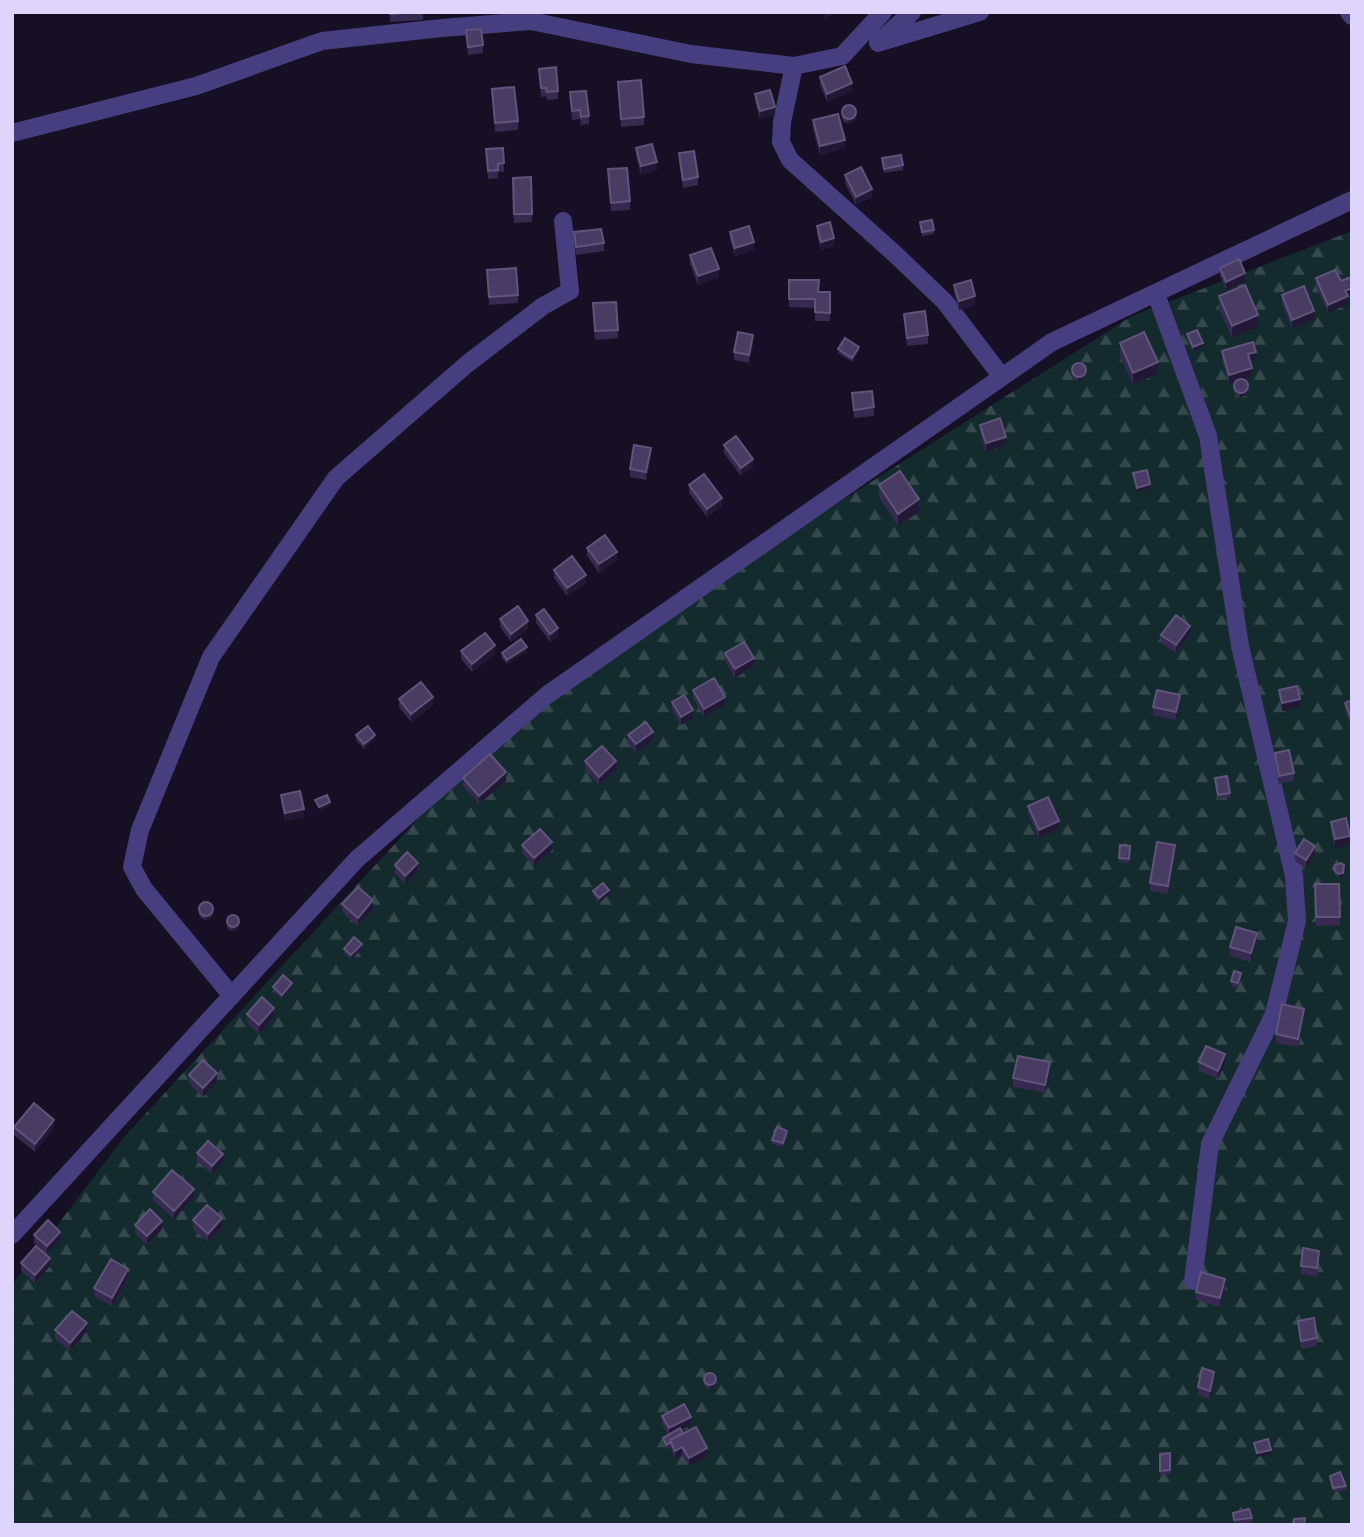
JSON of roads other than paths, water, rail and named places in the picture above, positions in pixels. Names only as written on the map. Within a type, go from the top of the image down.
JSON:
[{"type":"street","points":[[536,12],[569,29]]},
{"type":"street","points":[[12,133],[196,86],[322,41],[531,20],[691,54],[794,66],[842,56],[883,12]]},
{"type":"street","points":[[912,12],[878,43],[980,12]]},
{"type":"street","points":[[794,66],[782,122],[781,142],[790,160],[945,302],[1002,377]]},
{"type":"street","points":[[12,1235],[357,859],[547,695],[1052,342],[1352,201]]},
{"type":"street","points":[[232,996],[144,889],[132,867],[139,830],[211,657],[336,478],[467,364],[543,306],[570,290],[563,221]]},
{"type":"street","points":[[1156,294],[1208,436],[1240,646],[1294,876],[1297,920],[1274,1014],[1210,1144],[1193,1280]]}]
